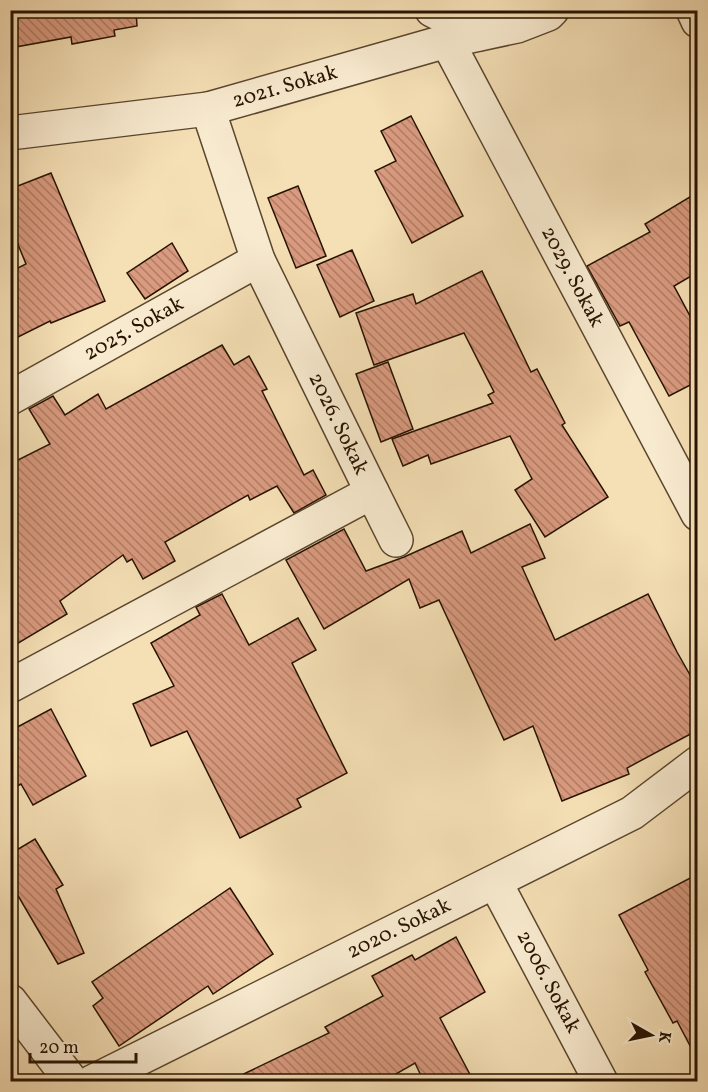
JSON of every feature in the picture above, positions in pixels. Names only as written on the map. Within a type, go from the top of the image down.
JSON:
[{"type":"street","points":[[432,10],[479,34]]},
{"type":"street","name":"2021. Sokak","points":[[10,133],[208,109],[447,41],[517,26],[548,14],[552,10]]},
{"type":"street","points":[[693,10],[698,21]]},
{"type":"street","name":"2029. Sokak","points":[[447,41],[698,514]]},
{"type":"street","name":"2026. Sokak","points":[[10,686],[372,492],[258,260],[208,109]]},
{"type":"street","name":"2025. Sokak","points":[[10,398],[258,260]]},
{"type":"street","points":[[372,492],[396,540]]},
{"type":"street","name":"2020. Sokak","points":[[92,1082],[632,813],[698,762]]},
{"type":"street","name":"2006. Sokak","points":[[495,882],[601,1082]]},
{"type":"street","points":[[10,1000],[72,1082]]},
{"type":"building","points":[[10,10],[136,10],[137,26],[114,30],[115,36],[72,44],[71,37],[10,48]]},
{"type":"building","points":[[411,116],[463,216],[412,243],[375,171],[396,161],[381,131]]},
{"type":"building","points":[[51,173],[105,301],[51,323],[50,321],[10,341],[10,272],[26,264],[10,225],[10,189]]},
{"type":"building","points":[[298,186],[326,256],[296,268],[268,198]]},
{"type":"building","points":[[698,192],[698,272],[674,286],[698,331],[698,381],[669,396],[629,322],[620,326],[587,266],[650,232],[645,224]]},
{"type":"building","points":[[172,243],[188,271],[145,299],[127,273]]},
{"type":"building","points":[[352,250],[374,301],[340,317],[317,265]]},
{"type":"building","points":[[482,271],[531,372],[537,369],[565,423],[562,425],[608,497],[545,537],[515,490],[532,479],[510,436],[431,464],[428,455],[403,466],[392,439],[493,403],[488,395],[494,392],[464,333],[374,365],[356,313],[413,294],[416,304]]},
{"type":"building","points":[[222,345],[234,365],[249,356],[267,389],[262,391],[304,475],[313,470],[326,495],[294,513],[277,486],[250,500],[248,495],[165,542],[175,561],[143,579],[132,559],[127,562],[123,555],[60,601],[67,614],[10,648],[10,464],[50,444],[29,409],[53,396],[65,415],[98,394],[106,409]]},
{"type":"building","points":[[388,362],[413,429],[381,442],[356,374]]},
{"type":"building","points":[[530,524],[545,558],[522,567],[555,640],[648,594],[698,689],[698,730],[627,768],[629,774],[562,801],[533,726],[504,740],[439,600],[420,608],[409,579],[324,629],[286,560],[344,529],[366,571],[462,531],[471,553]]},
{"type":"building","points":[[222,594],[249,645],[298,618],[316,650],[292,663],[347,773],[297,799],[301,807],[240,838],[187,731],[151,746],[133,704],[174,686],[151,643],[200,615],[196,607]]},
{"type":"building","points":[[51,709],[86,776],[33,805],[21,784],[10,790],[10,731]]},
{"type":"building","points":[[35,839],[63,885],[56,889],[84,953],[58,964],[10,882],[10,854]]},
{"type":"building","points":[[698,874],[698,1061],[677,1021],[673,1023],[645,972],[648,970],[619,915]]},
{"type":"building","points":[[230,888],[273,954],[213,994],[208,986],[119,1046],[93,1006],[103,998],[92,982]]},
{"type":"building","points":[[456,937],[485,992],[440,1018],[474,1082],[424,1082],[415,1063],[382,1082],[227,1082],[329,1033],[325,1027],[383,996],[372,976],[412,955],[415,960]]}]
